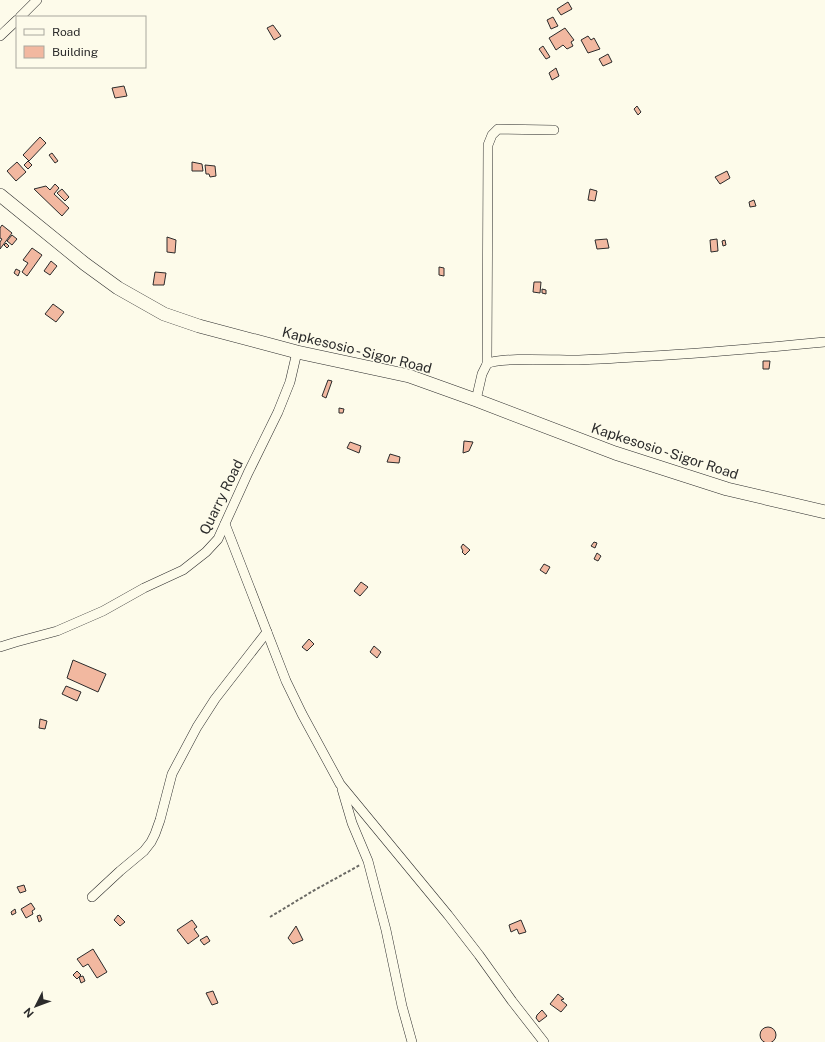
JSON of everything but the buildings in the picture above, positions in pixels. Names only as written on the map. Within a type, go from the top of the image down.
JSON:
[{"type":"main road","name":"Kapkesosio - Sigor Road","points":[[0,195],[85,264],[118,288],[164,314],[199,326],[297,352],[409,376],[614,453],[728,489],[825,512]]},
{"type":"street","points":[[21,16],[37,0]]},
{"type":"street","points":[[0,36],[16,21]]},
{"type":"street","points":[[476,400],[482,374],[487,364],[488,145],[492,135],[498,129],[554,130]]},
{"type":"street","points":[[487,364],[490,362],[499,361],[576,360],[674,355],[825,342]]},
{"type":"street","name":"Quarry Road","points":[[0,647],[57,631],[103,611],[144,588],[183,570],[197,560],[213,545],[225,524],[278,412],[290,382],[297,352]]},
{"type":"street","points":[[225,524],[286,681],[340,784],[479,954],[512,1001],[544,1042]]},
{"type":"street","points":[[92,897],[144,851],[151,842],[160,820],[172,774],[190,740],[215,699],[267,632]]},
{"type":"street","points":[[340,784],[352,823],[368,861],[386,930],[410,1041]]},
{"type":"path","points":[[270,916],[368,861]]}]
